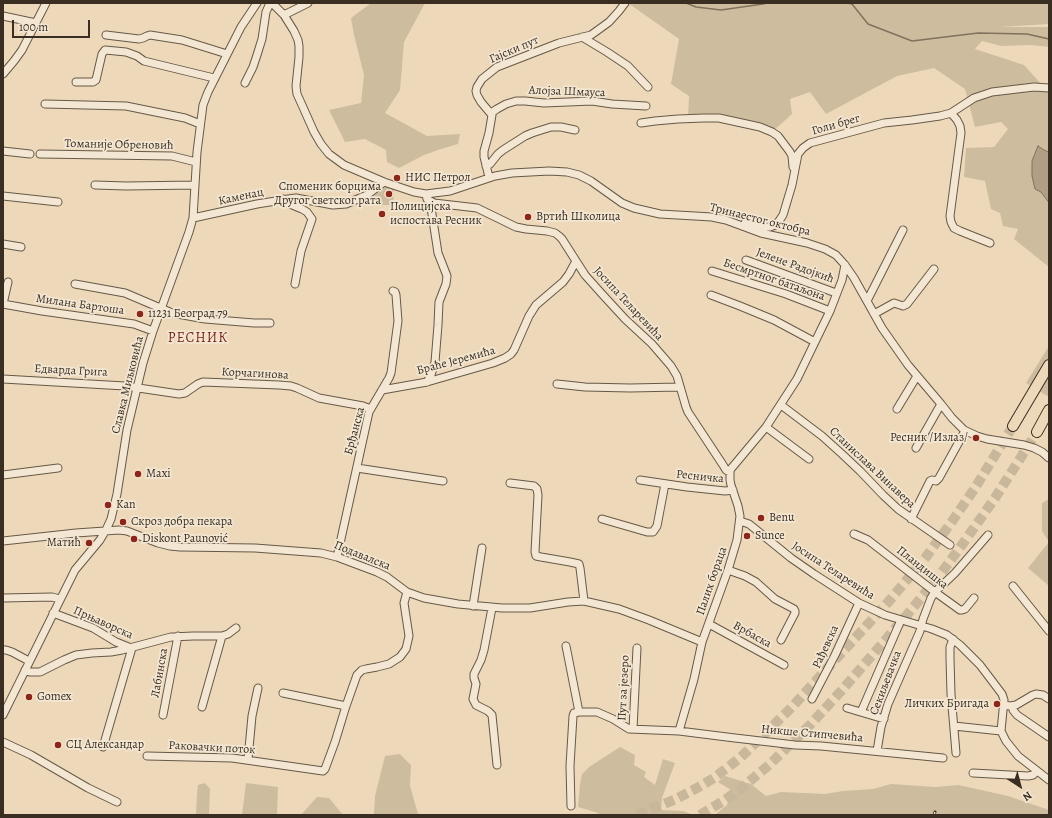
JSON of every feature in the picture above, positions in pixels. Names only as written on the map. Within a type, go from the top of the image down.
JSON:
[{"type":"highway","points":[[1013,426],[1047,369]]},
{"type":"highway","points":[[1037,432],[1049,410]]},
{"type":"street","points":[[3,74],[19,54],[46,3]]},
{"type":"street","name":"Славка Миљковића","points":[[3,715],[76,569],[96,545],[111,519],[117,494],[127,430],[143,363],[193,218],[196,162],[203,105],[214,78],[240,27],[258,3]]},
{"type":"street","points":[[245,83],[257,55],[262,39],[266,12],[271,3]]},
{"type":"street","name":"Тринаестог октобра","points":[[271,3],[284,15],[296,36],[300,57],[296,90],[302,105],[317,139],[325,150],[339,162],[384,182],[414,192],[426,194],[450,191],[489,177],[512,173],[550,171],[566,172],[584,177],[622,203],[634,208],[660,214],[712,217],[761,233],[825,248],[836,255],[844,264],[854,278],[890,340],[917,376],[952,418],[965,431],[987,440],[1024,445],[1034,448],[1049,458]]},
{"type":"street","points":[[284,15],[308,3]]},
{"type":"street","name":"Гајски пут","points":[[491,113],[481,102],[476,92],[479,83],[486,75],[497,67],[559,43],[591,34],[609,22],[625,3]]},
{"type":"street","points":[[3,16],[36,23]]},
{"type":"street","points":[[106,35],[140,39],[150,35],[174,39],[227,54]]},
{"type":"street","points":[[582,37],[628,66],[648,87]]},
{"type":"street","points":[[76,82],[93,82],[96,80],[102,54],[105,50],[126,52],[137,56],[143,61],[214,78]]},
{"type":"street","name":"Голи брег","points":[[736,224],[741,222],[762,227],[770,227],[775,225],[783,215],[792,185],[798,154],[810,143],[879,124],[928,118],[951,113],[974,98],[992,92],[1034,87],[1049,88]]},
{"type":"street","name":"Алојза Шмауса","points":[[491,113],[497,108],[516,101],[544,104],[592,101],[646,106]]},
{"type":"street","points":[[45,104],[126,106],[185,118],[200,124]]},
{"type":"street","points":[[489,177],[484,151],[491,122],[491,113]]},
{"type":"street","points":[[951,113],[957,120],[961,133],[950,216],[951,222],[954,228],[990,243]]},
{"type":"street","points":[[642,123],[678,119],[719,118],[760,127],[778,136],[785,145],[792,156],[794,173]]},
{"type":"street","points":[[486,166],[491,163],[503,150],[532,133],[550,127],[561,126],[575,130]]},
{"type":"street","points":[[3,151],[30,154]]},
{"type":"street","name":"Томаније Обреновић","points":[[40,154],[172,156],[196,162]]},
{"type":"street","name":"Каменац","points":[[193,218],[283,199],[296,198],[332,205],[346,204],[367,195],[384,182]]},
{"type":"street","points":[[95,185],[195,185]]},
{"type":"street","points":[[426,194],[426,197],[430,201],[438,253],[447,276],[446,284],[439,302],[435,362],[427,382]]},
{"type":"street","points":[[3,196],[58,202]]},
{"type":"street","points":[[283,199],[285,202],[307,212],[312,219],[298,263],[295,284]]},
{"type":"street","name":"Јосипа Теларевића","points":[[430,201],[434,203],[477,208],[516,226],[555,233],[562,239],[585,275],[615,309],[652,344],[665,359],[677,376],[688,412],[724,468],[730,472]]},
{"type":"street","points":[[867,301],[903,230]]},
{"type":"street","points":[[3,244],[21,247]]},
{"type":"street","name":"Јелене Радојкић","points":[[746,260],[836,293]]},
{"type":"street","name":"Браће Јеремића","points":[[382,390],[427,382],[493,363],[505,358],[514,350],[529,316],[536,305],[559,286],[566,278],[576,261]]},
{"type":"street","points":[[730,472],[766,427],[798,379],[830,311],[842,280],[844,264]]},
{"type":"street","points":[[874,314],[894,303],[903,306],[907,304],[934,269]]},
{"type":"street","name":"Бесмртног батаљона","points":[[712,271],[786,294],[830,311]]},
{"type":"street","points":[[566,278],[575,275],[585,275]]},
{"type":"street","points":[[842,280],[849,277],[854,278]]},
{"type":"street","points":[[3,304],[8,282]]},
{"type":"street","points":[[76,284],[126,293],[172,313],[205,319],[270,323]]},
{"type":"street","name":"Брђанска","points":[[337,557],[371,409],[391,375],[398,313],[396,295],[393,291]]},
{"type":"street","points":[[711,295],[774,320],[815,342]]},
{"type":"street","name":"Милана Бартоша","points":[[3,304],[134,324],[154,331]]},
{"type":"street","points":[[898,409],[917,376]]},
{"type":"street","name":"Едварда Грига","points":[[3,379],[137,388]]},
{"type":"street","name":"Корчагинова","points":[[137,388],[179,394],[185,393],[203,382],[291,386],[319,398],[363,406],[371,409]]},
{"type":"street","points":[[557,384],[585,387],[680,387]]},
{"type":"street","points":[[916,448],[941,404]]},
{"type":"street","name":"Станислава Винавера","points":[[781,406],[822,436],[860,471],[898,510],[950,545]]},
{"type":"street","points":[[766,427],[809,458]]},
{"type":"street","points":[[911,519],[930,481],[936,481],[939,478],[965,431]]},
{"type":"street","points":[[3,475],[58,468]]},
{"type":"street","points":[[357,468],[443,481]]},
{"type":"street","name":"Палих бораца","points":[[679,731],[694,679],[702,642],[728,570],[740,521],[739,510],[730,480],[730,472]]},
{"type":"street","name":"Ресничка","points":[[640,480],[687,487],[727,491],[733,490]]},
{"type":"street","points":[[510,483],[534,486],[538,489],[536,556],[579,564],[584,601]]},
{"type":"street","name":"Ресничка","points":[[602,519],[647,532],[653,532],[657,526],[665,484]]},
{"type":"street","name":"Јосипа Теларевића","points":[[740,521],[749,524],[791,558],[859,603],[873,610],[922,626],[953,639],[965,649],[1004,697],[1001,731]]},
{"type":"street","name":"Подавалска","points":[[3,541],[106,530],[123,530],[154,542],[170,546],[285,549],[321,552],[384,576],[407,592],[424,598],[492,608],[530,608],[584,601],[631,613],[702,642]]},
{"type":"street","name":"Пландишка","points":[[854,534],[868,540],[960,610],[965,609],[974,598]]},
{"type":"street","points":[[935,592],[955,573],[988,535]]},
{"type":"street","points":[[473,606],[482,548]]},
{"type":"street","points":[[728,570],[756,582],[775,599],[796,611],[780,640]]},
{"type":"street","points":[[1013,586],[1049,630]]},
{"type":"street","points":[[283,693],[346,706],[359,672],[388,664],[400,657],[404,652],[409,636],[404,603],[407,592]]},
{"type":"street","name":"Секиљевачка","points":[[877,751],[884,719],[893,692],[922,626],[928,605],[935,592]]},
{"type":"street","points":[[3,598],[52,597],[60,599]]},
{"type":"street","name":"Рађевска","points":[[812,699],[832,662],[859,603]]},
{"type":"street","points":[[492,608],[484,650],[474,674],[476,684],[473,701],[476,705],[488,711],[492,715],[498,765]]},
{"type":"street","name":"Прњаворска","points":[[53,613],[93,628],[116,642],[132,648],[163,638],[178,636],[222,636],[228,634],[236,628]]},
{"type":"street","points":[[861,712],[901,620]]},
{"type":"street","name":"Врбаска","points":[[708,624],[784,665]]},
{"type":"street","name":"Лабинска","points":[[163,715],[178,636]]},
{"type":"street","points":[[202,707],[222,636]]},
{"type":"street","points":[[953,639],[950,647],[950,658],[951,694],[956,752]]},
{"type":"street","points":[[566,646],[579,712]]},
{"type":"street","points":[[25,670],[30,672],[40,672],[76,655],[110,652],[132,648],[103,747]]},
{"type":"street","name":"Пут за језеро","points":[[633,729],[637,648]]},
{"type":"street","points":[[3,650],[12,652],[29,661]]},
{"type":"street","points":[[248,759],[252,716],[258,688]]},
{"type":"street","points":[[1004,705],[1013,706],[1020,704],[1036,694],[1043,695],[1049,699]]},
{"type":"street","name":"Раковачки поток","points":[[147,756],[248,759],[323,771],[335,742],[346,706]]},
{"type":"street","points":[[1013,706],[1013,710],[1017,715],[1049,737]]},
{"type":"street","points":[[847,708],[884,719]]},
{"type":"street","points":[[571,806],[570,766],[572,716],[574,713],[597,712],[628,728],[633,729],[679,731]]},
{"type":"street","points":[[954,726],[1001,731],[1006,741],[1018,756],[1049,780]]},
{"type":"street","name":"Никше Стипчевића","points":[[679,731],[795,745],[821,746],[943,758]]},
{"type":"street","points":[[3,742],[31,755],[88,788],[117,802]]},
{"type":"street","points":[[973,773],[1028,776],[1033,775],[1038,771]]},
{"type":"shaded area","points":[[371,3],[425,3],[404,42],[400,90],[385,113],[427,136],[460,134],[458,144],[424,155],[399,168],[387,162],[386,150],[365,139],[345,142],[329,110],[361,103],[364,75],[351,18]]},
{"type":"shaded area","points":[[628,3],[1049,3],[1049,24],[999,27],[1049,27],[1049,47],[1031,45],[1001,46],[982,41],[975,49],[1024,65],[1044,87],[1049,88],[1049,152],[1043,149],[1034,158],[1041,192],[1049,203],[1049,267],[1014,239],[1018,229],[1003,226],[1000,213],[991,209],[985,181],[964,177],[966,148],[994,147],[1008,129],[1001,122],[975,127],[965,89],[934,68],[897,76],[826,114],[810,92],[790,99],[792,114],[772,132],[728,120],[688,118],[689,96],[671,84],[679,39]]},
{"type":"shaded area","points":[[1038,146],[1049,152],[1049,203],[1041,192],[1035,189],[1032,176],[1032,161]]},
{"type":"shaded area","points":[[384,186],[394,189],[393,205],[379,205],[381,203],[375,198],[373,200],[368,197]]},
{"type":"shaded area","points":[[1049,346],[1049,397],[1026,383]]},
{"type":"shaded area","points":[[1049,499],[1049,542],[1042,531],[1042,503]]},
{"type":"shaded area","points":[[1049,542],[1049,586],[1028,568]]},
{"type":"shaded area","points":[[620,747],[635,755],[634,765],[646,772],[644,777],[655,785],[663,759],[675,763],[662,798],[661,810],[683,811],[693,815],[602,815],[578,807],[582,774],[589,767]]},
{"type":"shaded area","points":[[400,754],[411,765],[410,786],[418,814],[420,815],[374,815],[375,796],[385,756]]},
{"type":"shaded area","points":[[725,776],[751,784],[766,796],[781,792],[825,794],[873,789],[891,784],[935,787],[959,785],[1008,796],[1049,810],[1049,815],[714,815],[727,805],[731,790],[718,782]]},
{"type":"shaded area","points":[[205,783],[210,789],[209,815],[196,815],[198,785]]},
{"type":"shaded area","points":[[246,783],[278,787],[277,815],[242,815]]},
{"type":"shaded area","points":[[317,797],[329,798],[343,815],[301,815]]},
{"type":"waterway","points":[[686,3],[696,7],[721,10],[767,3]]},
{"type":"waterway","points":[[847,3],[852,4],[868,24],[912,41],[978,33],[1027,34],[1049,39]]},
{"type":"tunnel","points":[[637,815],[676,799],[714,778],[741,757],[791,708],[890,600],[926,557],[975,488],[1013,426]]},
{"type":"tunnel","points":[[700,815],[725,800],[769,765],[811,724],[842,690],[939,576],[995,498],[1037,432]]},
{"type":"place","name":"НИС Петрол","points":[[397,178]]},
{"type":"place","name":"Споменик борцима Другог светског рата","points":[[389,194]]},
{"type":"place","name":"Полицијска испостава Ресник","points":[[382,214]]},
{"type":"place","name":"Вртић Школица","points":[[528,217]]},
{"type":"place","name":"11231 Београд 79","points":[[140,314]]},
{"type":"place","name":"Ресник /Излаз/","points":[[976,438]]},
{"type":"place","name":"Maxi","points":[[138,474]]},
{"type":"place","name":"Kan","points":[[108,505]]},
{"type":"place","name":"Benu","points":[[761,518]]},
{"type":"place","name":"Скроз добра пекара","points":[[123,522]]},
{"type":"place","name":"Sunce","points":[[747,536]]},
{"type":"place","name":"Diskont Paunović","points":[[134,539]]},
{"type":"place","name":"Матић","points":[[89,543]]},
{"type":"place","name":"Gomex","points":[[29,697]]},
{"type":"place","name":"Личких Бригада","points":[[997,704]]},
{"type":"place","name":"СЦ Александар","points":[[58,745]]},
{"type":"district","name":"РЕСНИК","points":[[198,339]]}]
